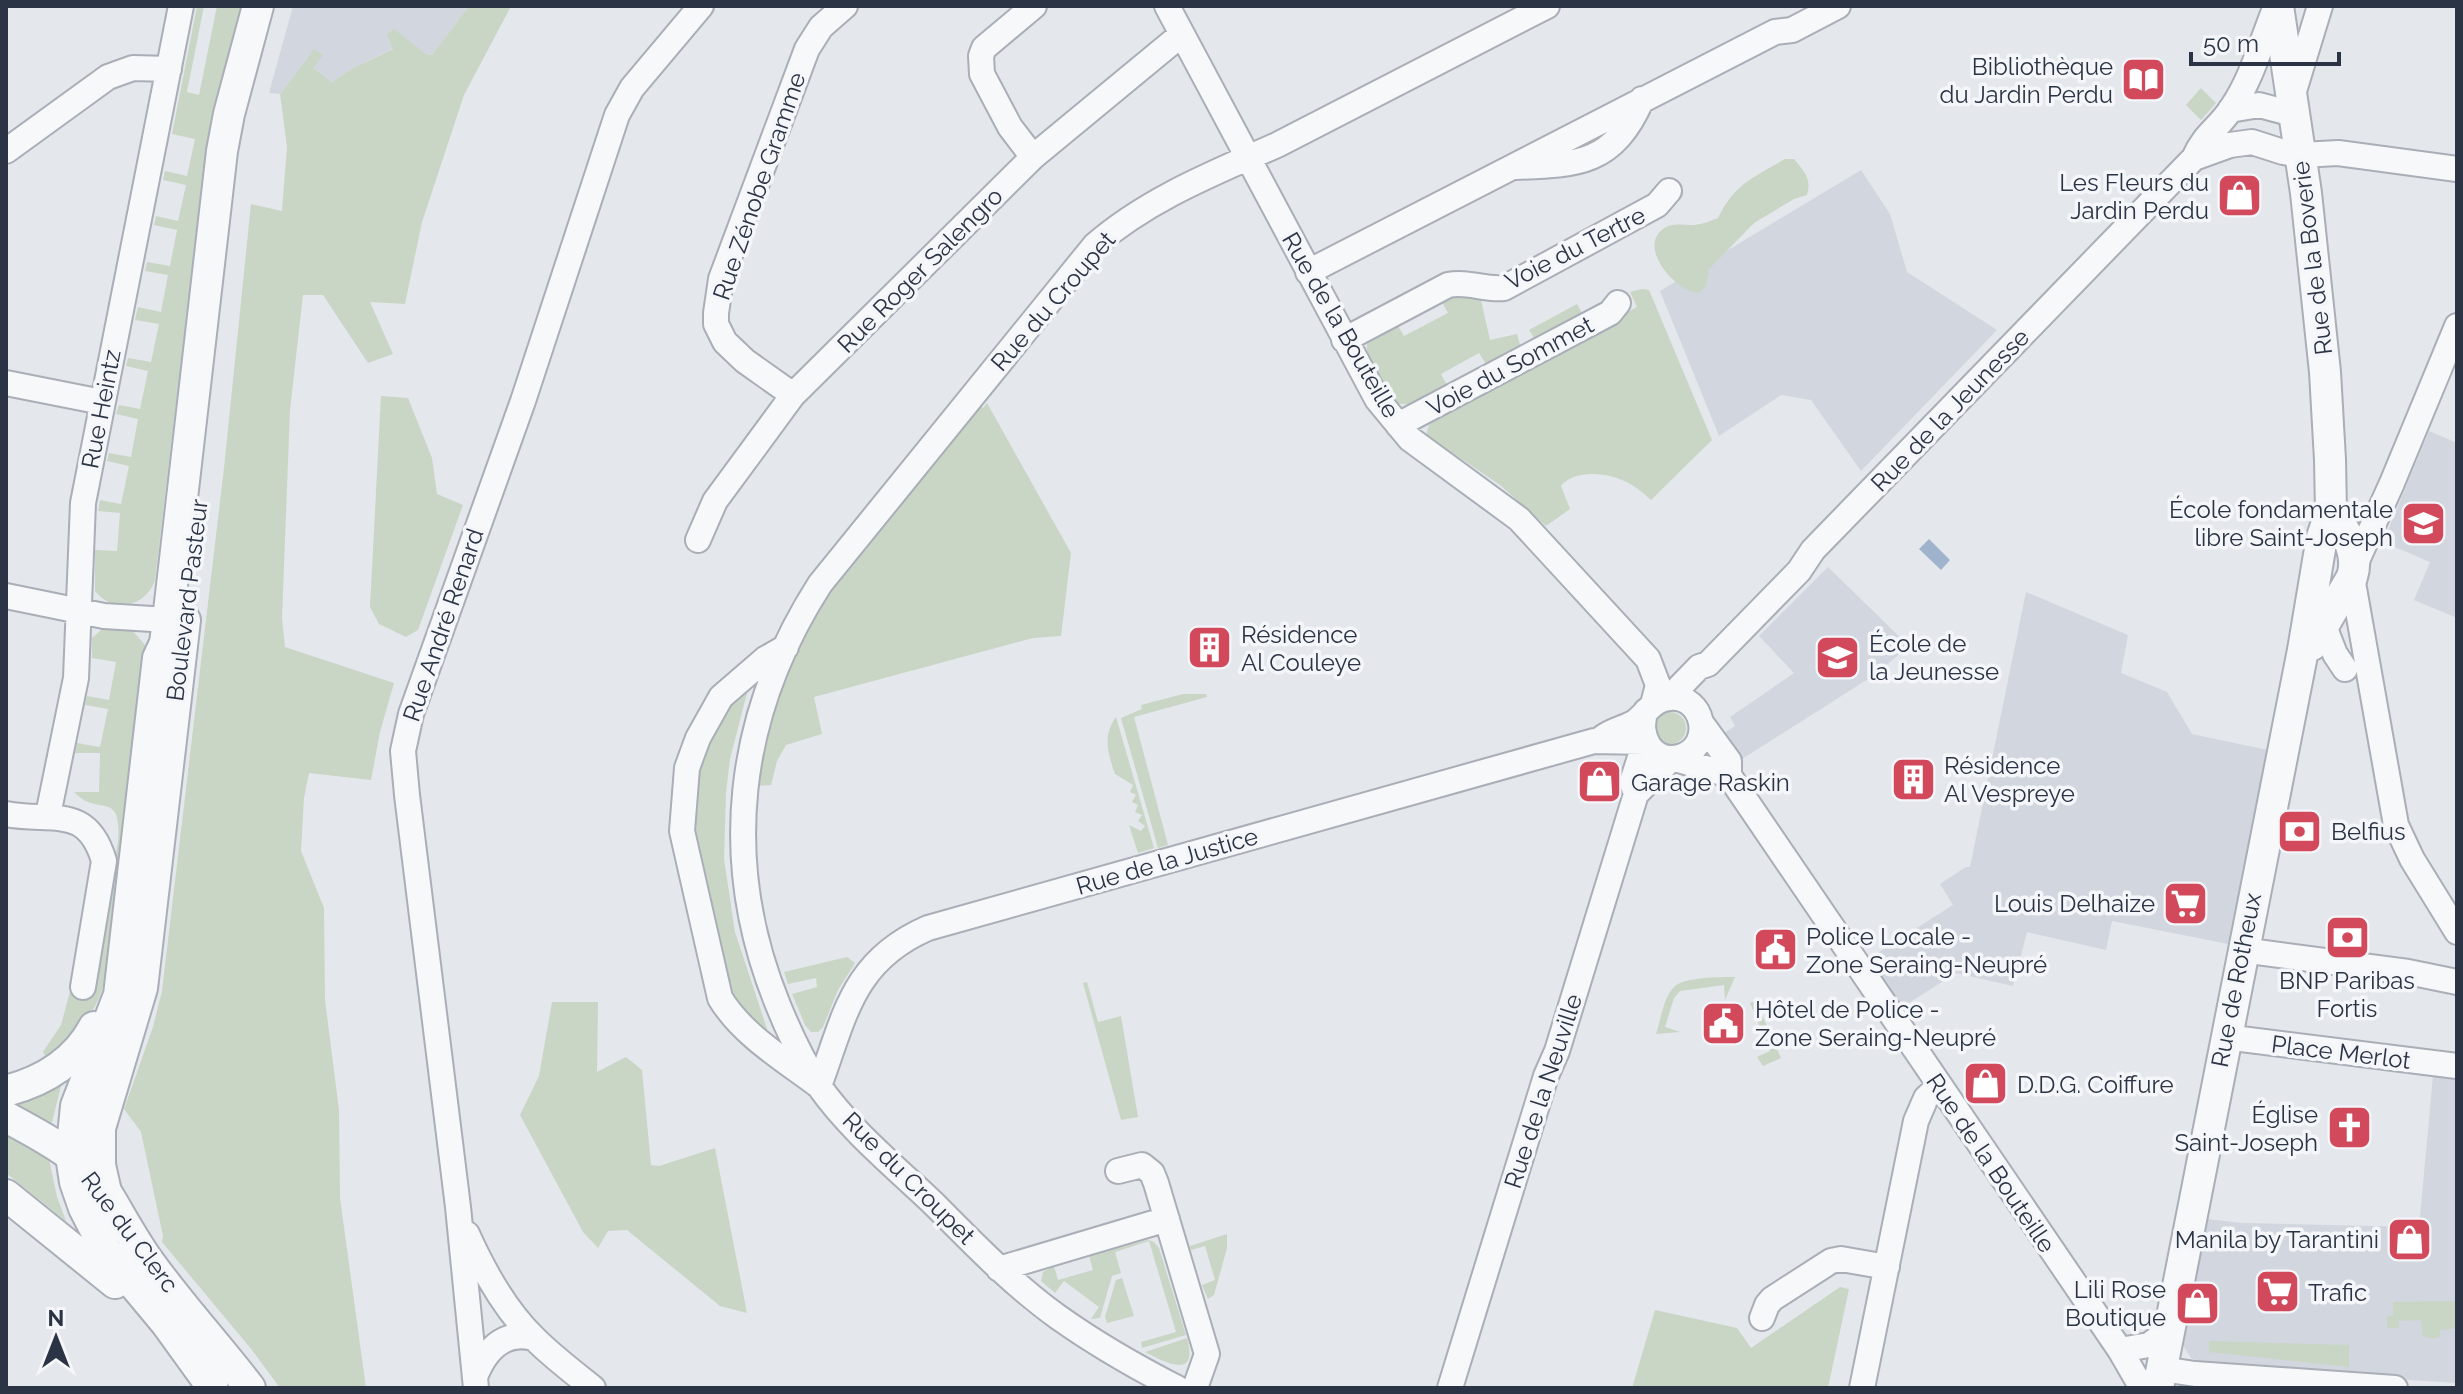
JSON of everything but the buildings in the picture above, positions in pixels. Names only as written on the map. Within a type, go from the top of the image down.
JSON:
[{"type":"street","name":"Rue Heintz","points":[[48,815],[76,678],[83,503],[181,6]]},
{"type":"street","name":"Boulevard Pasteur","points":[[71,1156],[76,1106],[119,995],[158,658],[165,643],[168,620],[222,151],[258,6]]},
{"type":"street","name":"Boulevard Pasteur","points":[[106,1192],[100,1165],[100,1128],[142,988],[239,157],[254,83],[277,6]]},
{"type":"street","name":"Rue André Renard","points":[[476,1382],[403,751],[429,661],[523,401],[617,115],[638,80],[701,6]]},
{"type":"street","name":"Rue Zénobe Gramme","points":[[793,395],[745,361],[725,342],[716,324],[717,297],[807,49],[821,27],[845,6]]},
{"type":"street","points":[[1033,157],[1010,127],[982,74],[981,65],[984,48],[1034,6]]},
{"type":"street","name":"Rue de la Bouteille","points":[[1167,6],[1377,399],[1426,452],[1519,519],[1656,664]]},
{"type":"street","name":"Rue du Croupet","points":[[819,1086],[786,1026],[770,987],[743,874],[742,813],[748,764],[762,708],[786,647],[808,603],[838,560],[1095,245],[1140,211],[1247,156],[1277,145],[1547,6]]},
{"type":"street","points":[[1308,272],[1775,32],[1792,30],[1838,6]]},
{"type":"street","name":"Rue de la Boverie","points":[[2277,6],[2301,155],[2325,372],[2331,511]]},
{"type":"street","name":"Rue de la Jeunesse","points":[[1704,665],[1799,571],[1813,550],[2194,158],[2203,139],[2230,110],[2251,70],[2277,6]]},
{"type":"street","points":[[2230,110],[2259,105],[2292,108],[2320,6]]},
{"type":"street","name":"Rue Roger Salengro","points":[[698,540],[715,501],[793,395],[1033,157],[1182,34]]},
{"type":"street","points":[[6,151],[108,77],[133,68],[169,69]]},
{"type":"street","name":"Rue de la Jeunesse","points":[[2252,142],[2292,108]]},
{"type":"street","name":"Rue de la Jeunesse","points":[[2194,158],[2230,145],[2252,142],[2301,155],[2338,153],[2457,169]]},
{"type":"street","name":"Voie du Tertre","points":[[1344,340],[1448,285],[1460,282],[1489,289],[1504,288],[1657,205],[1669,191]]},
{"type":"street","name":"Voie du Sommet","points":[[1398,425],[1610,313],[1618,303]]},
{"type":"street","points":[[2298,675],[2343,589],[2392,483],[2457,326]]},
{"type":"street","points":[[6,383],[102,402]]},
{"type":"street","points":[[2331,511],[2348,537],[2343,589],[2355,664],[2396,825],[2407,851],[2457,932]]},
{"type":"street","name":"Rue de Rotheux","points":[[2140,1369],[2169,1330],[2298,675],[2343,589],[2324,529],[2331,511]]},
{"type":"street","points":[[6,596],[104,616],[168,620]]},
{"type":"street","points":[[2324,624],[2335,654],[2355,664]]},
{"type":"street","name":"Rue du Croupet","points":[[786,647],[749,671],[721,697],[688,759],[682,831],[720,998],[729,1012],[758,1039],[819,1086],[862,1135],[999,1269],[1080,1332],[1177,1388]]},
{"type":"street","points":[[1672,758],[1691,751],[1701,734],[1676,706],[1658,685],[1656,664],[1704,665],[1698,693],[1676,706],[1642,730],[1645,742],[1654,752],[1672,758],[1729,775]]},
{"type":"street","points":[[2298,675],[2323,667],[2355,664]]},
{"type":"street","name":"Rue de la Bouteille","points":[[1676,706],[1729,761],[1729,775],[1939,1086],[2140,1369]]},
{"type":"street","name":"Rue de la Justice","points":[[819,1086],[856,988],[889,949],[910,936],[949,922],[1604,740],[1632,724],[1676,706]]},
{"type":"street","points":[[1604,740],[1628,753],[1636,782]]},
{"type":"street","name":"Rue de la Justice","points":[[1604,740],[1645,742]]},
{"type":"street","name":"Rue de la Neuville","points":[[1450,1388],[1547,1070],[1557,1051],[1645,742]]},
{"type":"street","name":"Rue de la Neuville","points":[[1636,782],[1672,758]]},
{"type":"street","points":[[6,814],[36,818],[48,815],[77,824],[91,833],[99,845],[104,861],[83,987]]},
{"type":"street","points":[[2242,950],[2408,972],[2457,982]]},
{"type":"street","name":"Boulevard Pasteur","points":[[6,1091],[53,1072],[83,1047],[110,992],[118,984]]},
{"type":"street","name":"Place Merlot","points":[[2225,1037],[2457,1066]]},
{"type":"street","points":[[1862,1388],[1916,1121],[1926,1098],[1939,1086]]},
{"type":"street","points":[[6,1117],[71,1156]]},
{"type":"street","name":"Rue du Clerc","points":[[71,1156],[106,1192],[151,1264],[250,1388]]},
{"type":"street","name":"Rue du Clerc","points":[[71,1156],[75,1182],[93,1229],[125,1276],[166,1323],[213,1388]]},
{"type":"street","points":[[1118,1171],[1142,1165],[1152,1173],[1207,1354],[1195,1388]]},
{"type":"street","name":"Rue du Clerc","points":[[6,1195],[127,1293],[148,1316],[166,1323]]},
{"type":"street","points":[[458,1207],[477,1257],[495,1290],[533,1338],[593,1388]]},
{"type":"street","points":[[999,1269],[1167,1219]]},
{"type":"street","points":[[1762,1318],[1772,1299],[1831,1261],[1841,1259],[1887,1267]]},
{"type":"street","points":[[476,1382],[483,1359],[495,1345],[513,1337],[533,1338]]},
{"type":"street","points":[[2140,1369],[2395,1388]]},
{"type":"shaded area","points":[[293,6],[469,6],[432,55],[394,48],[332,82],[313,68],[307,58],[280,94],[269,93]]},
{"type":"shaded area","points":[[1861,170],[1890,214],[1907,272],[1997,330],[1861,471],[1811,400],[1781,395],[1719,436],[1660,291]]},
{"type":"shaded area","name":"École fondamentale libre Saint-Joseph","points":[[2429,431],[2457,443],[2457,618],[2414,600],[2430,562],[2383,542]]},
{"type":"shaded area","name":"École de la Jeunesse","points":[[1828,567],[1909,646],[1876,674],[1742,759],[1724,733],[1735,726],[1730,717],[1794,673],[1759,636]]},
{"type":"shaded area","points":[[2026,592],[2128,635],[2121,673],[2167,692],[2192,734],[2272,751],[2233,945],[2112,921],[2106,950],[2027,932],[2013,986],[1956,973],[1901,1008],[1868,959],[1953,905],[1940,884],[1970,867]]},
{"type":"shaded area","points":[[2433,1076],[2457,1079],[2457,1383],[2395,1379],[2389,1375],[2208,1364],[2191,1358],[2182,1344],[2198,1218],[2242,1223],[2419,1227]]},
{"type":"green space","points":[[197,6],[204,6],[187,92],[199,95],[217,6],[241,6],[207,144],[155,580],[151,589],[137,601],[120,605],[102,598],[95,591],[95,550],[117,551],[120,513],[98,511],[100,500],[121,504],[129,466],[107,461],[109,453],[131,457],[138,419],[116,414],[119,405],[140,409],[148,371],[126,366],[128,358],[151,362],[159,324],[135,320],[138,307],[161,312],[168,275],[145,271],[147,262],[170,266],[177,230],[154,225],[156,216],[178,221],[186,185],[163,180],[165,171],[187,176],[195,139],[172,134]]},
{"type":"green space","points":[[469,6],[511,6],[464,95],[422,222],[405,304],[370,302],[393,354],[368,363],[323,295],[303,295],[290,410],[282,619],[285,647],[394,683],[371,780],[309,773],[304,798],[301,851],[324,908],[325,1000],[339,1110],[340,1198],[366,1388],[280,1388],[162,1242],[141,1132],[124,1109],[153,1027],[162,991],[224,468],[251,204],[282,211],[287,147],[280,94],[314,49],[323,55],[313,68],[332,82],[393,49],[387,34],[394,29],[426,54],[432,55]]},
{"type":"green space","points":[[2201,88],[2216,103],[2201,120],[2186,105]]},
{"type":"green space","points":[[1785,159],[1794,159],[1804,171],[1808,180],[1807,195],[1794,199],[1754,223],[1709,269],[1706,286],[1699,293],[1680,286],[1671,278],[1657,258],[1655,247],[1656,237],[1663,229],[1718,218],[1738,189]]},
{"type":"green space","points":[[1649,290],[1712,440],[1651,500],[1614,477],[1594,474],[1575,477],[1561,486],[1570,509],[1546,526],[1500,485],[1426,435],[1438,414],[1637,307],[1630,292]]},
{"type":"green space","points":[[1459,295],[1481,300],[1490,340],[1517,334],[1520,345],[1486,364],[1479,353],[1441,374],[1447,385],[1411,404],[1398,404],[1372,368],[1367,344],[1398,326],[1404,336],[1448,313],[1442,302]]},
{"type":"green space","points":[[1577,304],[1582,313],[1534,338],[1529,330]]},
{"type":"green space","points":[[381,396],[408,398],[432,458],[437,494],[463,505],[418,630],[406,637],[379,624],[370,607]]},
{"type":"green space","points":[[987,403],[1071,553],[1061,636],[1033,638],[814,697],[822,734],[786,745],[777,761],[771,785],[755,786],[761,750],[789,662],[825,596],[978,404],[983,408]]},
{"type":"green space","points":[[111,627],[131,629],[145,645],[146,656],[110,962],[95,1007],[47,1059],[43,1052],[61,1025],[71,988],[93,991],[118,841],[118,825],[112,809],[83,799],[74,792],[99,792],[100,753],[75,753],[77,743],[100,747],[108,709],[85,705],[87,696],[109,700],[116,662],[92,658],[92,638],[101,630]]},
{"type":"green space","points":[[744,690],[747,693],[730,759],[724,859],[735,932],[768,1032],[731,999],[693,835],[698,762],[728,705]]},
{"type":"green space","points":[[1183,694],[1206,694],[1207,697],[1134,717],[1168,845],[1158,848],[1121,718],[1142,709],[1141,705]]},
{"type":"green space","points":[[1670,712],[1682,716],[1686,728],[1682,740],[1670,744],[1658,740],[1654,728],[1658,716]]},
{"type":"green space","points":[[1116,717],[1154,848],[1138,853],[1129,825],[1141,831],[1145,826],[1138,821],[1142,815],[1135,812],[1138,805],[1132,802],[1136,795],[1130,792],[1133,785],[1115,774],[1109,752],[1109,731]]},
{"type":"green space","points":[[847,957],[855,963],[838,990],[823,1027],[818,1032],[811,1032],[792,994],[817,987],[816,978],[788,984],[784,972]]},
{"type":"green space","points":[[1735,977],[1725,1000],[1724,985],[1680,991],[1674,998],[1665,1027],[1680,1032],[1656,1034],[1665,1003],[1674,987],[1694,979]]},
{"type":"green space","points":[[1087,982],[1098,1022],[1121,1016],[1138,1117],[1121,1120],[1083,983]]},
{"type":"green space","points":[[1756,1001],[1781,1058],[1763,1066],[1757,1057],[1770,1051],[1750,1003]]},
{"type":"green space","points":[[552,1002],[598,1002],[597,1072],[626,1057],[642,1070],[651,1165],[659,1166],[715,1148],[747,1313],[720,1306],[627,1230],[608,1231],[598,1248],[583,1232],[520,1115],[539,1076]]},
{"type":"green space","points":[[63,1078],[51,1126],[7,1101]]},
{"type":"green space","points":[[6,1133],[49,1159],[66,1221],[6,1173]]},
{"type":"green space","points":[[1227,1234],[1227,1248],[1214,1295],[1208,1299],[1202,1285],[1215,1280],[1205,1246],[1191,1250],[1190,1246]]},
{"type":"green space","points":[[1148,1240],[1159,1248],[1186,1335],[1142,1348],[1141,1342],[1176,1332],[1149,1241],[1115,1252],[1121,1273],[1112,1276],[1100,1318],[1091,1319],[1099,1307],[1064,1281],[1055,1293],[1041,1281],[1043,1272],[1054,1266],[1058,1280],[1093,1270],[1089,1256]]},
{"type":"green space","points":[[1122,1278],[1134,1316],[1107,1323],[1105,1317],[1116,1280]]},
{"type":"green space","points":[[1840,1287],[1849,1289],[1828,1388],[1632,1388],[1655,1310],[1737,1328],[1751,1348]]},
{"type":"green space","points":[[2455,1301],[2457,1328],[2440,1330],[2440,1336],[2434,1339],[2423,1336],[2421,1320],[2399,1321],[2399,1328],[2387,1328],[2387,1316],[2393,1316],[2393,1302]]},
{"type":"green space","points":[[1187,1338],[1188,1360],[1184,1364],[1170,1363],[1145,1352]]},
{"type":"green space","points":[[2209,1341],[2349,1345],[2349,1367],[2209,1352]]},
{"type":"water","points":[[1929,539],[1950,560],[1941,570],[1919,549]]},
{"type":"place","name":"Bibliothèque du Jardin Perdu","points":[[2144,80]]},
{"type":"place","name":"Les Fleurs du Jardin Perdu","points":[[2240,196]]},
{"type":"place","name":"École fondamentale libre Saint-Joseph","points":[[2424,523]]},
{"type":"place","name":"Résidence Al Couleye","points":[[1210,648]]},
{"type":"place","name":"École de la Jeunesse","points":[[1838,657]]},
{"type":"place","name":"Résidence Al Vespreye","points":[[1913,779]]},
{"type":"place","name":"Garage Raskin","points":[[1600,782]]},
{"type":"place","name":"Belfius","points":[[2300,831]]},
{"type":"place","name":"Louis Delhaize","points":[[2186,903]]},
{"type":"place","name":"BNP Paribas Fortis","points":[[2347,938]]},
{"type":"place","name":"Police Locale - Zone Seraing-Neupré","points":[[1775,950]]},
{"type":"place","name":"Hôtel de Police - Zone Seraing-Neupré","points":[[1724,1023]]},
{"type":"place","name":"D.D.G. Coiffure","points":[[1986,1084]]},
{"type":"place","name":"Église Saint-Joseph","points":[[2349,1128]]},
{"type":"place","name":"Manila by Tarantini","points":[[2410,1239]]},
{"type":"place","name":"Trafic","points":[[2277,1292]]},
{"type":"place","name":"Lili Rose Boutique","points":[[2197,1303]]}]
